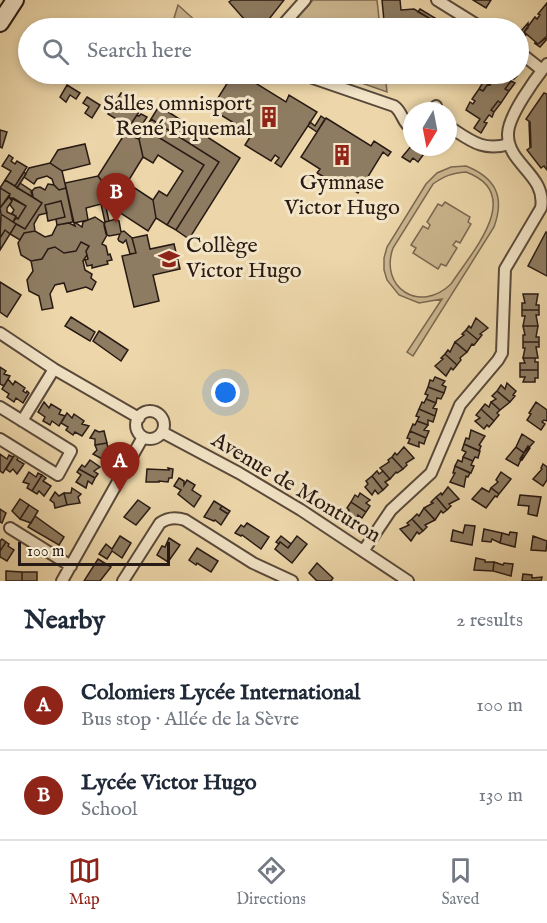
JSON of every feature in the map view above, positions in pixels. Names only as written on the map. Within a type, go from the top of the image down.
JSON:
[{"type":"street","points":[[0,23],[15,0]]},
{"type":"street","points":[[289,18],[305,0]]},
{"type":"street","points":[[437,0],[466,18]]},
{"type":"street","points":[[364,550],[392,510],[431,472],[460,405],[502,353],[505,269],[541,208],[543,199],[541,187],[509,144],[508,131],[513,116],[545,67],[529,57]]},
{"type":"street","points":[[330,84],[394,106],[400,111],[403,121]]},
{"type":"street","points":[[457,132],[485,147],[494,148],[509,144]]},
{"type":"street","points":[[0,333],[54,369],[117,399],[139,418]]},
{"type":"street","points":[[22,421],[54,369]]},
{"type":"street","points":[[0,407],[71,451],[58,475],[0,439]]},
{"type":"street","points":[[146,412],[156,412],[163,420],[162,432],[153,439],[143,437],[138,431],[139,418],[146,412]]},
{"type":"street","name":"Avenue de Monturon","points":[[162,432],[262,486],[364,550],[408,581]]},
{"type":"street","points":[[63,581],[143,437]]},
{"type":"street","points":[[123,581],[157,526],[165,520],[177,518],[185,520],[253,563],[292,581]]},
{"type":"street","points":[[10,528],[71,566]]},
{"type":"shaded area","points":[[313,0],[377,0],[379,18],[297,18]]},
{"type":"shaded area","points":[[178,5],[192,18],[174,18]]},
{"type":"shaded area","points":[[364,84],[386,84],[387,92]]},
{"type":"shaded area","points":[[466,166],[485,176],[498,198],[497,216],[494,227],[413,356],[407,352],[442,299],[419,303],[399,295],[387,280],[384,258],[387,247],[426,184],[437,173],[451,167]],"holes":[[[466,172],[483,182],[492,194],[493,209],[488,225],[451,284],[439,293],[427,297],[405,292],[397,285],[392,275],[390,262],[393,248],[433,184],[448,175]]]},
{"type":"shaded area","points":[[445,202],[470,217],[468,222],[471,224],[460,243],[456,241],[453,245],[457,248],[446,266],[441,264],[438,269],[413,253],[416,248],[411,245],[423,226],[428,229],[430,225],[427,222],[438,204],[442,206]]},
{"type":"building","points":[[232,0],[284,0],[270,18],[243,18],[229,2]]},
{"type":"building","points":[[382,0],[400,0],[401,10],[414,9],[429,18],[384,18]]},
{"type":"building","points":[[473,0],[491,0],[486,8]]},
{"type":"building","points":[[547,3],[547,36],[538,44],[529,36],[529,25],[535,17],[537,19],[540,15],[538,14]]},
{"type":"building","points":[[420,9],[435,18],[429,18],[418,12]]},
{"type":"building","points":[[546,38],[540,47],[534,43],[538,44]]},
{"type":"building","name":"Salles omnisport René Piquemal","points":[[227,84],[257,84],[286,102],[289,95],[317,112],[281,167],[275,163],[279,158],[275,155],[271,161],[245,145],[252,134],[211,109]]},
{"type":"building","points":[[482,84],[488,84],[483,91],[479,89]]},
{"type":"building","points":[[488,84],[509,84],[505,89],[509,91],[501,103],[498,101],[491,110],[494,112],[492,117],[489,115],[484,122],[487,123],[481,133],[474,128],[480,119],[466,110],[470,102],[473,104],[475,101],[472,99],[479,89],[483,91]]},
{"type":"building","points":[[509,84],[514,84],[509,91],[505,89]]},
{"type":"building","points":[[67,85],[80,93],[76,99],[70,95],[66,102],[60,97]]},
{"type":"building","points":[[121,93],[143,106],[129,127],[108,114]]},
{"type":"building","points":[[544,93],[547,94],[547,170],[544,166],[541,168],[527,150],[531,147],[530,122],[526,119]]},
{"type":"building","points":[[87,97],[100,105],[92,118],[85,113],[89,107],[83,103]]},
{"type":"building","points":[[498,101],[501,103],[494,112],[491,110]]},
{"type":"building","points":[[159,106],[240,158],[189,239],[176,230],[219,162],[151,119]]},
{"type":"building","points":[[137,115],[147,117],[141,126],[145,129],[139,139],[136,138],[139,133],[129,127]]},
{"type":"building","points":[[321,116],[325,119],[317,132],[308,126],[310,122],[315,126]]},
{"type":"building","name":"Gymnase Victor Hugo","points":[[326,118],[371,146],[374,141],[391,152],[388,156],[383,152],[358,193],[339,181],[337,185],[317,173],[320,169],[301,157]]},
{"type":"building","points":[[151,119],[219,162],[176,230],[167,225],[204,165],[145,129]]},
{"type":"building","points":[[530,122],[531,147],[530,147]]},
{"type":"building","points":[[129,127],[139,133],[136,138],[139,139],[143,157],[127,183],[153,200],[156,218],[148,231],[105,203],[107,188],[98,176]]},
{"type":"building","points":[[145,129],[204,165],[167,225],[156,218],[153,200],[159,191],[167,196],[183,171],[158,155],[153,163],[143,157],[139,139]]},
{"type":"building","points":[[0,130],[7,132],[2,148],[0,147]]},
{"type":"building","points":[[85,144],[90,164],[62,171],[50,163],[58,150]]},
{"type":"building","points":[[9,155],[15,164],[17,161],[27,167],[15,186],[5,180],[11,171],[2,166]]},
{"type":"building","points":[[422,156],[418,162],[413,158],[410,162],[402,157]]},
{"type":"building","points":[[50,163],[62,171],[66,188],[59,190],[52,179],[47,176],[37,179],[34,184],[24,177],[29,168]]},
{"type":"building","points":[[24,172],[26,174],[17,188],[15,186]]},
{"type":"building","points":[[98,176],[107,188],[105,203],[86,208],[88,220],[74,223],[65,183]]},
{"type":"building","points":[[5,180],[42,203],[25,229],[13,222],[16,218],[18,219],[26,206],[9,197],[10,194],[0,188]]},
{"type":"building","points":[[20,183],[32,191],[33,197],[17,188]]},
{"type":"building","points":[[48,184],[54,185],[59,190],[66,188],[73,222],[57,225],[56,219],[65,217],[61,201],[45,205],[47,213],[39,215],[34,224],[35,231],[24,233],[20,240],[10,234],[16,224],[25,229],[42,203],[33,197],[31,192],[40,187],[45,190]]},
{"type":"building","points":[[0,188],[10,194],[0,208]]},
{"type":"building","points":[[9,197],[12,201],[7,212],[16,216],[13,222],[1,214],[0,208]]},
{"type":"building","points":[[13,198],[26,206],[18,219],[12,213],[14,210],[10,205]]},
{"type":"building","points":[[61,201],[65,217],[48,221],[45,205]]},
{"type":"building","points":[[105,203],[109,221],[105,222],[101,204]]},
{"type":"building","points":[[1,214],[16,224],[10,234],[5,230],[0,238]]},
{"type":"building","points":[[95,217],[104,223],[107,235],[102,244],[106,246],[112,260],[107,261],[108,264],[92,268],[92,265],[87,266],[85,260],[88,259],[86,251],[89,246],[81,242],[76,251],[64,253],[55,247],[48,249],[42,259],[31,261],[21,255],[18,243],[24,233],[35,231],[45,237],[52,235],[57,225],[69,223],[75,226],[74,223],[76,223],[82,227],[83,222]]},
{"type":"building","points":[[116,219],[119,221],[121,232],[124,231],[132,238],[136,253],[130,254],[126,240],[123,243],[119,241],[120,234],[109,236],[106,234],[105,222]]},
{"type":"building","points":[[5,230],[10,234],[0,250],[0,238]]},
{"type":"building","points":[[547,233],[547,276],[528,266]]},
{"type":"building","points":[[147,235],[150,249],[174,244],[180,269],[153,275],[159,301],[134,307],[122,256],[136,253],[132,238]]},
{"type":"building","points":[[81,242],[89,246],[83,261],[85,270],[92,274],[91,278],[96,282],[92,290],[86,287],[67,292],[64,283],[55,285],[50,294],[53,308],[42,310],[39,296],[29,291],[27,280],[33,271],[31,261],[42,259],[48,249],[55,247],[64,253],[76,251]]},
{"type":"building","points":[[0,282],[21,295],[7,317],[0,312]]},
{"type":"building","points":[[523,294],[538,294],[536,305],[539,305],[539,310],[522,310],[522,303],[525,303]]},
{"type":"building","points":[[522,310],[539,310],[539,315],[536,315],[538,326],[523,326],[525,316],[522,316]]},
{"type":"building","points":[[71,317],[95,332],[90,341],[65,326]]},
{"type":"building","points":[[476,318],[488,328],[480,334],[482,335],[478,340],[466,330],[469,326],[471,328]]},
{"type":"building","points":[[523,326],[538,326],[536,337],[539,337],[539,342],[523,342],[523,335],[525,335]]},
{"type":"building","points":[[466,330],[478,340],[467,352],[455,342],[464,335],[462,334]]},
{"type":"building","points":[[99,331],[128,350],[121,361],[93,341]]},
{"type":"building","points":[[455,342],[467,352],[460,358],[457,365],[445,354],[448,350],[450,352]]},
{"type":"building","points":[[523,342],[539,342],[539,347],[536,347],[538,358],[523,358],[525,348],[523,348]]},
{"type":"building","points":[[445,354],[457,365],[453,370],[451,368],[446,376],[435,366]]},
{"type":"building","points":[[523,358],[535,358],[535,362],[538,362],[538,370],[520,370],[520,363],[525,363]]},
{"type":"building","points":[[0,367],[6,371],[4,374],[10,376],[4,386],[0,384]]},
{"type":"building","points":[[520,370],[538,370],[538,378],[535,378],[535,382],[523,382],[525,377],[520,377]]},
{"type":"building","points":[[435,377],[445,381],[442,385],[446,387],[444,393],[428,387],[430,380],[433,381]]},
{"type":"building","points":[[8,379],[13,385],[15,381],[25,388],[23,391],[29,393],[23,403],[16,398],[14,402],[2,389]]},
{"type":"building","points":[[507,383],[516,391],[510,402],[497,391],[501,385],[505,389]]},
{"type":"building","points":[[428,387],[444,393],[441,399],[437,398],[436,403],[426,399],[428,395],[425,394]]},
{"type":"building","points":[[497,391],[510,402],[500,410],[491,402],[496,399],[492,396]]},
{"type":"building","points":[[426,399],[436,403],[433,408],[437,409],[435,416],[419,409]]},
{"type":"building","points":[[44,402],[49,408],[51,404],[61,410],[59,414],[65,416],[59,426],[52,421],[50,425],[43,421],[45,417],[38,412]]},
{"type":"building","points":[[491,402],[500,410],[494,421],[481,409],[485,404],[489,407]]},
{"type":"building","points":[[536,402],[547,410],[547,421],[542,422],[545,424],[541,430],[527,420]]},
{"type":"building","points":[[419,409],[435,416],[433,422],[428,420],[428,425],[417,421],[419,417],[416,416]]},
{"type":"building","points":[[481,409],[494,421],[484,429],[475,421],[480,418],[476,415]]},
{"type":"building","points":[[67,413],[72,418],[74,414],[84,421],[82,424],[89,426],[82,436],[75,432],[73,435],[66,430],[68,427],[61,423]]},
{"type":"building","points":[[417,421],[428,425],[424,430],[429,431],[426,438],[410,431]]},
{"type":"building","points":[[95,430],[104,431],[107,443],[95,445],[95,439],[90,438]]},
{"type":"building","points":[[471,430],[485,436],[479,445],[481,446],[479,451],[464,444],[466,438],[469,439]]},
{"type":"building","points":[[410,431],[426,438],[424,444],[419,442],[419,447],[408,443],[410,439],[407,438]]},
{"type":"building","points":[[522,434],[534,442],[524,453],[516,447]]},
{"type":"building","points":[[107,443],[109,455],[102,459],[93,454],[97,450],[95,445]]},
{"type":"building","points":[[464,444],[480,451],[478,458],[475,457],[473,461],[463,457],[466,452],[462,450]]},
{"type":"building","points":[[528,446],[530,448],[522,460],[520,459]]},
{"type":"building","points":[[404,447],[414,458],[406,463],[403,469],[392,457]]},
{"type":"building","points":[[516,447],[524,453],[518,466],[506,459]]},
{"type":"building","points":[[0,454],[7,459],[9,455],[13,457],[3,473],[0,471]]},
{"type":"building","points":[[15,454],[19,456],[17,460],[24,464],[17,474],[13,469],[10,472],[6,469]]},
{"type":"building","points":[[392,457],[403,469],[396,472],[390,479],[380,468]]},
{"type":"building","points":[[463,457],[473,461],[471,465],[474,466],[471,473],[455,466],[458,460],[462,462]]},
{"type":"building","points":[[90,460],[100,467],[94,471],[98,474],[95,478],[79,469],[82,465],[85,467]]},
{"type":"building","points":[[543,464],[547,467],[547,480],[543,486],[533,479],[542,469]]},
{"type":"building","points":[[455,466],[470,473],[468,477],[466,476],[464,487],[450,482],[455,473],[453,473]]},
{"type":"building","points":[[168,468],[173,469],[172,478],[169,478],[168,482],[146,482],[147,469],[169,470]]},
{"type":"building","points":[[79,469],[95,478],[92,484],[88,481],[86,488],[76,482],[81,475],[77,472]]},
{"type":"building","points":[[377,471],[379,474],[383,471],[390,479],[385,482],[388,485],[383,490],[372,476]]},
{"type":"building","points":[[29,472],[36,477],[38,473],[42,475],[32,491],[27,488],[29,484],[23,482]]},
{"type":"building","points":[[501,472],[511,479],[499,494],[491,488],[498,482],[496,480]]},
{"type":"building","points":[[42,475],[46,478],[43,481],[51,486],[44,496],[39,491],[37,494],[32,491]]},
{"type":"building","points":[[372,476],[383,490],[378,494],[375,490],[372,495],[365,487],[368,484],[366,481]]},
{"type":"building","points":[[179,478],[184,481],[184,485],[187,480],[195,485],[192,490],[201,496],[194,507],[178,494],[181,490],[174,486]]},
{"type":"building","points":[[448,487],[459,499],[449,504],[451,506],[447,510],[436,497],[441,493],[442,495]]},
{"type":"building","points":[[72,488],[81,494],[78,497],[80,503],[67,505],[64,493],[71,493]]},
{"type":"building","points":[[482,488],[489,492],[491,488],[499,494],[486,508],[472,499]]},
{"type":"building","points":[[55,492],[59,496],[64,493],[67,505],[55,508],[54,503],[50,500]]},
{"type":"building","points":[[360,493],[370,500],[366,503],[370,506],[366,512],[351,502],[355,495],[358,497]]},
{"type":"building","points":[[520,495],[541,497],[537,516],[528,514],[529,506],[518,505]]},
{"type":"building","points":[[436,497],[447,510],[443,513],[441,511],[435,520],[424,508],[433,503],[431,502]]},
{"type":"building","points":[[20,499],[29,505],[20,519],[12,511]]},
{"type":"building","points":[[138,500],[150,508],[136,525],[124,517]]},
{"type":"building","points":[[214,501],[228,514],[221,525],[215,520],[204,517]]},
{"type":"building","points":[[351,502],[366,512],[362,518],[358,515],[356,520],[346,514]]},
{"type":"building","points":[[29,505],[38,511],[31,523],[20,519]]},
{"type":"building","points":[[222,506],[230,511],[228,514],[220,509]]},
{"type":"building","points":[[424,508],[435,520],[425,525],[427,527],[423,531],[412,519],[417,514],[419,516]]},
{"type":"building","points":[[0,509],[6,513],[2,523],[0,522]]},
{"type":"building","points":[[35,516],[64,537],[59,545],[28,527]]},
{"type":"building","points":[[412,519],[423,531],[419,534],[417,532],[411,541],[400,529],[409,525],[407,523]]},
{"type":"building","points":[[247,523],[269,537],[261,549],[242,535],[235,533],[241,525],[244,527]]},
{"type":"building","points":[[465,525],[475,526],[472,545],[451,541],[453,530],[463,533]]},
{"type":"building","points":[[484,529],[502,533],[500,543],[492,539],[491,542],[482,541]]},
{"type":"building","points":[[510,532],[517,533],[515,547],[500,543],[502,533],[509,535]]},
{"type":"building","points":[[120,536],[131,543],[122,558],[112,551],[107,559],[99,554],[106,544],[112,549]]},
{"type":"building","points":[[281,536],[291,544],[288,548],[276,542]]},
{"type":"building","points":[[297,536],[307,544],[292,563],[275,549],[280,542],[288,548]]},
{"type":"building","points":[[533,536],[547,541],[546,551],[531,550]]},
{"type":"building","points":[[169,538],[180,545],[168,562],[157,555],[162,546],[165,547]]},
{"type":"building","points":[[2,539],[6,542],[0,551],[0,541]]},
{"type":"building","points":[[6,542],[14,550],[7,561],[0,557],[0,551]]},
{"type":"building","points":[[197,548],[218,561],[211,572],[189,560]]},
{"type":"building","points":[[476,558],[485,560],[485,562],[494,562],[493,571],[474,570]]},
{"type":"building","points":[[98,559],[111,567],[100,581],[84,581]]},
{"type":"building","points":[[494,562],[503,565],[504,563],[513,564],[511,576],[493,571]]},
{"type":"building","points":[[317,563],[333,578],[331,581],[317,581],[309,573]]},
{"type":"building","points":[[6,571],[22,572],[22,581],[6,581]]},
{"type":"building","points":[[22,572],[37,572],[37,581],[22,581]]},
{"type":"building","points":[[523,574],[532,575],[532,578],[542,577],[541,581],[522,581]]},
{"type":"place","name":"Salles omnisport René Piquemal","points":[[269,117]]},
{"type":"place","name":"Gymnase Victor Hugo","points":[[342,155]]},
{"type":"place","name":"Lycée Victor Hugo","points":[[116,223]]},
{"type":"place","name":"Collège Victor Hugo","points":[[169,259]]},
{"type":"place","name":"Colomiers Lycée International","points":[[120,492]]}]
